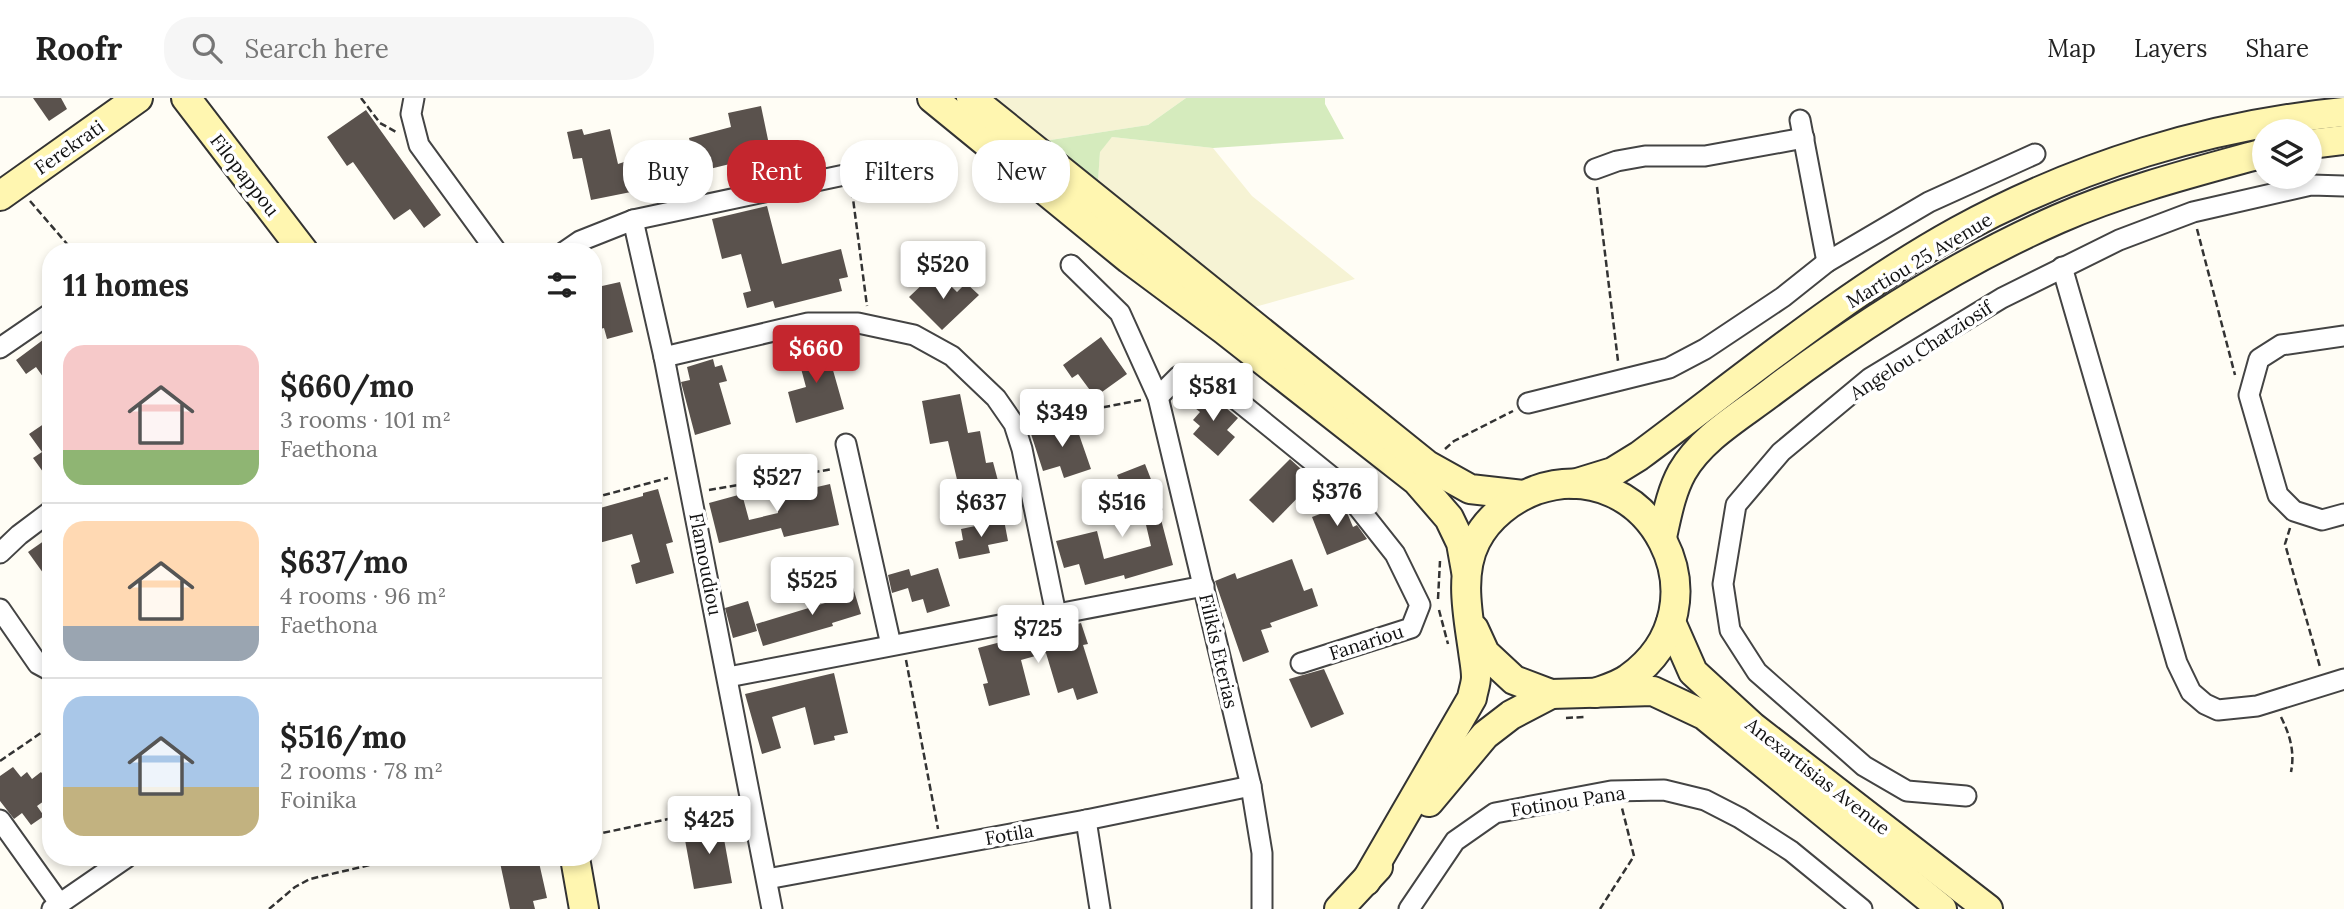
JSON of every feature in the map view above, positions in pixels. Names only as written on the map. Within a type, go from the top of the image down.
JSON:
[{"type":"main road","name":"Ferekrati","points":[[8,191],[138,98]]},
{"type":"main road","name":"Filopappou","points":[[186,98],[297,243]]},
{"type":"main road","points":[[932,98],[1129,259],[1223,329],[1427,467],[1470,489],[1522,495]]},
{"type":"main road","points":[[971,98],[1427,467],[1461,543],[1476,677],[1472,698],[1366,881]]},
{"type":"main road","name":"Martiou 25 Avenue","points":[[1574,484],[1613,472],[1639,456],[1887,274],[1958,231],[2048,187],[2145,152],[2206,135],[2277,119],[2344,112]]},
{"type":"main road","points":[[2322,143],[2344,140]]},
{"type":"main road","name":"Martiou 25 Avenue","points":[[1662,537],[1674,491],[1683,471],[1709,440],[1831,347],[1985,253],[2060,218],[2161,181],[2252,156]]},
{"type":"main road","points":[[1466,571],[1476,540],[1496,514],[1522,495],[1548,486],[1574,484],[1609,491],[1639,509],[1662,537],[1673,564],[1676,593],[1671,622],[1655,654],[1629,679],[1593,705]]},
{"type":"main road","points":[[1468,617],[1485,653],[1514,680],[1556,706]]},
{"type":"main road","name":"Anexartisias Avenue","points":[[1671,622],[1693,672],[1753,727],[1988,909]]},
{"type":"main road","name":"Anexartisias Avenue","points":[[1556,706],[1593,705],[1653,691],[1704,715],[1942,909]]},
{"type":"main road","points":[[1339,909],[1366,881],[1485,735],[1511,715],[1556,706]]},
{"type":"main road","points":[[576,866],[584,909]]},
{"type":"street","points":[[414,98],[411,114],[419,145],[490,243]]},
{"type":"street","points":[[1595,169],[1617,161],[1645,156],[1705,156],[1802,129],[1827,262]]},
{"type":"street","points":[[1528,403],[1669,369],[1705,349],[1783,297],[1827,262],[1929,202],[2035,154]]},
{"type":"street","points":[[577,243],[633,220],[840,176]]},
{"type":"street","name":"Angelou Chatziosif","points":[[1966,796],[1907,791],[1864,766],[1757,672],[1730,630],[1723,584],[1736,505],[1781,452],[1870,378],[2002,298],[2119,240],[2193,212],[2311,185],[2344,186]]},
{"type":"street","name":"Flamoudiou","points":[[633,220],[688,473],[772,909]]},
{"type":"street","name":"Filikis Eterias","points":[[1071,265],[1120,313],[1158,397],[1251,786],[1262,853],[1262,909]]},
{"type":"street","points":[[2063,267],[2177,663],[2191,692],[2205,704],[2218,710],[2257,706],[2344,678]]},
{"type":"street","points":[[0,348],[42,319]]},
{"type":"street","points":[[664,357],[808,323],[858,323],[914,335],[952,356],[996,398],[1014,424],[1022,449],[1056,614]]},
{"type":"street","points":[[2344,336],[2281,345],[2259,359],[2249,396],[2278,495],[2294,511],[2322,520],[2344,514]]},
{"type":"street","name":"Fanariou","points":[[1158,397],[1178,376],[1212,380],[1338,482],[1395,554],[1420,605],[1411,628],[1301,663]]},
{"type":"street","points":[[846,444],[897,644]]},
{"type":"street","points":[[0,553],[42,518]]},
{"type":"street","points":[[728,677],[1204,586]]},
{"type":"street","points":[[0,609],[42,666]]},
{"type":"street","name":"Fotila","points":[[767,879],[1086,820],[1251,786]]},
{"type":"street","name":"Fotinou Pana","points":[[1409,909],[1455,841],[1495,813],[1618,791],[1664,790],[1704,800],[1740,818],[1791,852],[1862,909]]},
{"type":"street","points":[[0,820],[56,906],[114,866]]},
{"type":"street","points":[[1086,820],[1100,909]]},
{"type":"path","points":[[361,98],[380,123],[419,145]]},
{"type":"path","points":[[1595,169],[1620,382]]},
{"type":"path","points":[[8,191],[64,243]]},
{"type":"path","points":[[853,203],[869,326]]},
{"type":"path","points":[[2193,212],[2235,377],[2249,396]]},
{"type":"path","points":[[1014,424],[1158,397]]},
{"type":"path","points":[[1427,467],[1454,441],[1528,403]]},
{"type":"path","points":[[692,493],[851,466]]},
{"type":"path","points":[[602,496],[688,473]]},
{"type":"path","points":[[2294,511],[2286,544],[2325,684]]},
{"type":"path","points":[[897,644],[941,846]]},
{"type":"path","points":[[2274,701],[2292,745],[2291,772]]},
{"type":"path","points":[[1556,706],[1593,705]]},
{"type":"path","points":[[0,761],[42,732]]},
{"type":"path","points":[[1600,909],[1633,856],[1618,791]]},
{"type":"path","points":[[602,833],[752,802]]},
{"type":"path","points":[[269,909],[310,878],[364,866]]},
{"type":"shaded area","points":[[993,98],[1186,98],[1148,125],[1043,140]]},
{"type":"shaded area","points":[[1112,137],[1213,148],[1252,196],[1355,279],[1251,308],[1098,181],[1100,151]]},
{"type":"green space","points":[[1186,98],[1325,98],[1325,104],[1344,139],[1213,148],[1112,137],[1100,152],[1098,181],[1070,160],[1070,140],[1050,140],[1148,125]]},
{"type":"building","points":[[33,98],[61,98],[67,109],[49,121]]},
{"type":"building","points":[[761,106],[768,140],[727,140],[727,165],[713,168],[713,140],[689,138],[731,127],[728,113]]},
{"type":"building","points":[[366,110],[441,215],[424,228],[410,209],[394,220],[353,162],[347,166],[327,137]]},
{"type":"building","points":[[582,129],[584,135],[610,129],[618,164],[623,162],[623,194],[591,200],[582,158],[573,159],[567,132]]},
{"type":"building","points":[[767,206],[782,264],[841,249],[848,277],[839,279],[842,291],[775,308],[773,301],[747,308],[743,293],[751,291],[741,254],[722,259],[712,219]]},
{"type":"building","points":[[943,278],[957,292],[966,283],[979,295],[942,330],[909,297],[927,280],[934,287]]},
{"type":"building","points":[[620,282],[633,332],[607,339],[602,329],[602,286]]},
{"type":"building","points":[[1101,337],[1127,374],[1095,397],[1078,374],[1072,378],[1063,365]]},
{"type":"building","points":[[42,341],[42,375],[36,367],[26,374],[16,360]]},
{"type":"building","points":[[825,342],[844,409],[796,423],[788,392],[806,387],[796,350]]},
{"type":"building","points":[[713,359],[715,367],[722,365],[727,381],[719,383],[731,424],[695,435],[681,382],[690,380],[687,367]]},
{"type":"building","points":[[1202,391],[1207,392],[1238,418],[1227,430],[1235,437],[1218,456],[1193,434],[1200,426],[1193,420],[1200,412],[1190,404]]},
{"type":"building","points":[[960,394],[968,433],[980,431],[986,463],[993,462],[1001,492],[962,501],[948,441],[930,444],[922,401]]},
{"type":"building","points":[[1074,420],[1091,469],[1064,478],[1060,466],[1043,471],[1031,434]]},
{"type":"building","points":[[42,425],[42,452],[29,434]]},
{"type":"building","points":[[42,452],[42,470],[33,458]]},
{"type":"building","points":[[1290,459],[1314,481],[1273,523],[1249,500]]},
{"type":"building","points":[[1145,464],[1163,510],[1159,512],[1173,565],[1125,579],[1124,575],[1085,585],[1079,564],[1064,568],[1056,541],[1097,531],[1104,559],[1151,546],[1146,525],[1150,523],[1138,495],[1127,499],[1117,475]]},
{"type":"building","points":[[830,484],[839,525],[784,537],[781,528],[719,543],[709,503],[742,494],[749,520],[778,513],[773,491],[790,487],[791,493]]},
{"type":"building","points":[[658,489],[673,542],[666,544],[674,573],[636,584],[631,565],[640,562],[632,534],[602,542],[602,507],[643,496],[643,493]]},
{"type":"building","points":[[1334,496],[1353,527],[1357,525],[1367,539],[1327,555],[1312,517],[1333,509],[1323,500]]},
{"type":"building","points":[[1004,520],[1008,541],[988,545],[990,553],[959,559],[955,542],[963,540],[961,529]]},
{"type":"building","points":[[42,542],[42,571],[28,552]]},
{"type":"building","points":[[1292,559],[1304,591],[1312,588],[1318,606],[1270,623],[1272,627],[1261,630],[1269,652],[1243,662],[1215,581],[1235,573],[1237,579]]},
{"type":"building","points":[[938,568],[950,606],[927,613],[923,599],[912,602],[908,588],[892,593],[888,575],[909,569],[911,576]]},
{"type":"building","points":[[852,584],[861,614],[832,623],[833,626],[763,646],[756,624],[825,603],[822,592]]},
{"type":"building","points":[[748,601],[757,631],[733,638],[725,608]]},
{"type":"building","points":[[1081,623],[1088,644],[1083,645],[1098,693],[1077,700],[1073,688],[1058,693],[1046,653],[1021,660],[1030,695],[989,706],[983,684],[988,683],[978,648],[1016,638],[1017,642]]},
{"type":"building","points":[[1324,669],[1344,714],[1311,728],[1289,679]]},
{"type":"building","points":[[834,673],[848,733],[834,736],[835,740],[814,745],[805,707],[772,717],[781,748],[762,754],[745,694]]},
{"type":"building","points":[[13,767],[21,777],[27,772],[32,779],[41,772],[42,802],[37,806],[42,817],[31,825],[22,813],[14,819],[0,801],[0,776]]},
{"type":"building","points":[[720,817],[732,883],[694,889],[685,840],[700,837],[698,822]]},
{"type":"building","points":[[501,866],[540,866],[547,898],[533,901],[535,909],[510,909]]}]
